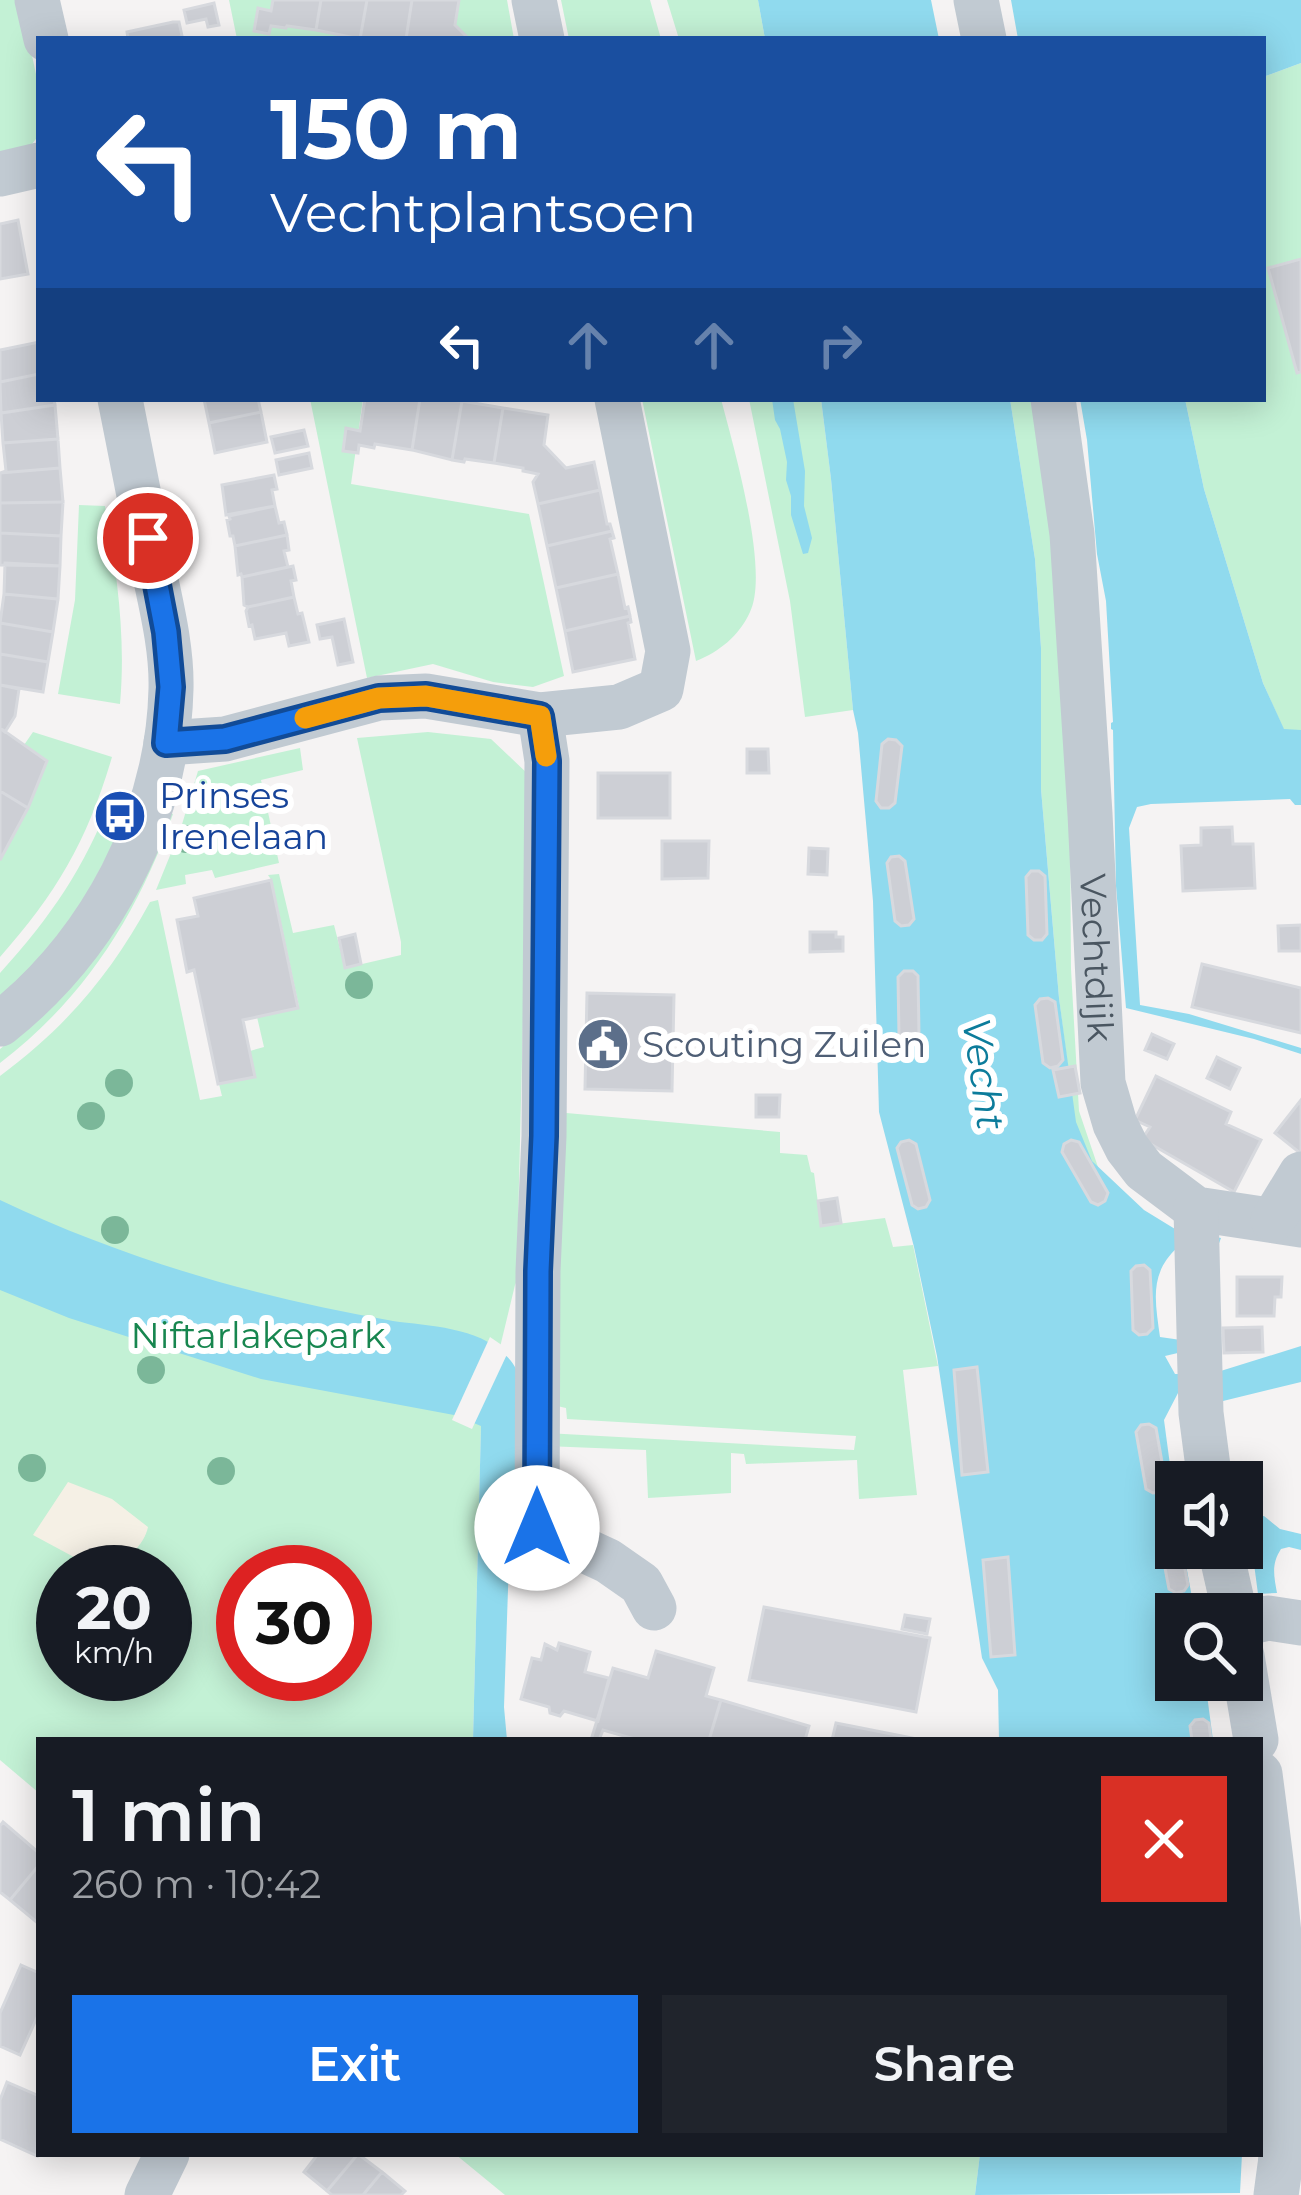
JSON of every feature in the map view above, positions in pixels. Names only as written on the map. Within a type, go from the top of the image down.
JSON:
[{"type":"street","points":[[37,0],[45,36]]},
{"type":"street","points":[[534,0],[541,36]]},
{"type":"street","points":[[976,0],[982,36]]},
{"type":"street","points":[[0,174],[36,166]]},
{"type":"street","points":[[0,1024],[75,952],[116,887],[151,802],[166,743],[171,687],[166,632],[121,402]]},
{"type":"street","points":[[166,743],[225,739],[379,698],[426,696],[540,716],[619,706],[662,688],[668,651],[618,402]]},
{"type":"street","name":"Vechtdijk","points":[[1053,402],[1072,534],[1103,1083],[1127,1148],[1144,1170],[1196,1210]]},
{"type":"street","points":[[540,716],[547,783],[537,1528],[608,1562],[640,1584],[654,1608]]},
{"type":"street","points":[[1207,1461],[1201,1413],[1196,1210],[1287,1222],[1301,1174]]},
{"type":"street","points":[[1263,1619],[1301,1623]]},
{"type":"street","points":[[1250,1701],[1256,1737]]},
{"type":"street","points":[[1263,1797],[1281,1936],[1286,2038],[1285,2142],[1276,2195]]},
{"type":"street","points":[[147,2195],[166,2157]]},
{"type":"green space","points":[[0,0],[20,0],[36,74],[36,139],[25,153],[0,159]]},
{"type":"green space","points":[[229,0],[507,0],[513,36],[236,36]]},
{"type":"green space","points":[[561,0],[650,0],[660,36],[568,36]]},
{"type":"green space","points":[[667,0],[758,0],[764,36],[678,36]]},
{"type":"green space","points":[[1301,63],[1301,730],[1284,730],[1263,683],[1204,489],[1186,402],[1266,402],[1266,76]]},
{"type":"green space","points":[[311,402],[363,402],[351,484],[529,514],[564,676],[533,687],[493,682],[433,664],[367,678]]},
{"type":"green space","points":[[643,402],[722,402],[748,507],[756,568],[750,612],[728,642],[696,661]]},
{"type":"green space","points":[[750,402],[821,402],[853,710],[805,717],[790,601]]},
{"type":"green space","points":[[1010,402],[1035,402],[1069,652],[1071,969],[1079,1111],[1099,1170],[1075,1122],[1059,998],[1041,789],[1041,648],[1035,559]]},
{"type":"green space","points":[[79,505],[105,506],[119,605],[120,704],[58,694],[75,600]]},
{"type":"green space","points":[[33,732],[112,757],[68,864],[0,957],[0,860],[48,761],[24,745]]},
{"type":"green space","name":"Niftarlakepark","points":[[428,732],[491,739],[529,775],[517,1263],[525,1264],[515,1285],[481,1426],[473,1737],[36,1737],[36,1790],[0,1760],[0,1076],[85,998],[150,902],[158,900],[200,1100],[222,1096],[219,1084],[254,1077],[250,1051],[264,1047],[257,1017],[299,1007],[268,875],[279,874],[293,933],[334,925],[345,968],[401,955],[357,738]]},
{"type":"green space","points":[[300,748],[303,770],[261,780],[279,863],[215,878],[212,870],[185,875],[186,884],[156,890],[198,771]]},
{"type":"green space","points":[[116,794],[121,797],[114,818],[124,824],[73,920],[0,1002],[0,973],[65,890]]},
{"type":"green space","points":[[167,812],[173,814],[159,851],[105,952],[58,1011],[0,1063],[0,1049],[31,1024]]},
{"type":"green space","points":[[555,1112],[780,1132],[780,1153],[807,1155],[821,1226],[885,1218],[893,1247],[913,1245],[938,1366],[903,1370],[917,1495],[859,1499],[857,1460],[746,1464],[744,1454],[731,1453],[731,1493],[648,1498],[646,1450],[545,1446],[546,1433],[854,1450],[856,1436],[567,1419],[566,1408],[557,1406]]},
{"type":"green space","points":[[459,2157],[980,2157],[975,2195],[505,2195]]},
{"type":"sand","points":[[68,1482],[112,1499],[148,1527],[140,1545],[52,1545],[33,1535]]},
{"type":"water","points":[[758,0],[931,0],[938,36],[764,36]]},
{"type":"water","points":[[1011,0],[1301,0],[1301,63],[1266,76],[1266,36],[1017,36]]},
{"type":"water","points":[[772,402],[794,402],[805,471],[804,506],[812,538],[808,553],[803,554],[791,515],[787,462]]},
{"type":"water","name":"Vecht","points":[[821,402],[1010,402],[1035,559],[1041,648],[1041,789],[1059,998],[1076,1122],[1092,1161],[1144,1210],[1175,1229],[1221,1238],[1215,1254],[1178,1247],[1158,1277],[1160,1337],[1181,1340],[1182,1352],[1165,1356],[1175,1374],[1211,1374],[1301,1346],[1301,1382],[1223,1401],[1178,1393],[1164,1420],[1169,1461],[1155,1461],[1155,1569],[1187,1569],[1191,1593],[1155,1593],[1155,1701],[1208,1701],[1213,1737],[999,1737],[998,1690],[982,1658],[937,1356],[879,1112],[873,901]]},
{"type":"water","points":[[1081,402],[1186,402],[1204,489],[1263,683],[1284,729],[1301,730],[1301,805],[1290,799],[1137,807],[1129,828],[1140,1005],[1189,1014],[1301,1048],[1301,1054],[1126,1008],[1116,886],[1106,601]]},
{"type":"water","points":[[0,1200],[95,1241],[192,1274],[342,1312],[467,1333],[510,1359],[518,1380],[520,1489],[509,1560],[507,1737],[473,1737],[481,1426],[454,1415],[261,1379],[69,1318],[0,1290]]},
{"type":"water","points":[[1263,1516],[1280,1529],[1301,1534],[1301,1550],[1281,1549],[1274,1576],[1277,1593],[1258,1593],[1255,1569],[1263,1569]]},
{"type":"water","points":[[980,2157],[1242,2157],[1240,2193],[975,2195]]},
{"type":"pier","points":[[490,1337],[509,1350],[472,1429],[452,1420]]},
{"type":"building","points":[[273,0],[321,0],[316,30],[271,26],[269,34],[254,31],[258,8],[271,11]]},
{"type":"building","points":[[321,0],[367,0],[361,36],[316,30]]},
{"type":"building","points":[[367,0],[412,0],[406,36],[361,36]]},
{"type":"building","points":[[412,0],[459,0],[455,25],[466,36],[406,36]]},
{"type":"building","points":[[214,3],[219,25],[208,27],[206,19],[187,23],[184,10]]},
{"type":"building","points":[[179,22],[182,36],[128,36],[127,32]]},
{"type":"building","points":[[18,220],[28,274],[0,279],[0,224]]},
{"type":"building","points":[[1301,259],[1301,372],[1297,373],[1268,268]]},
{"type":"building","points":[[36,343],[36,375],[0,382],[0,350]]},
{"type":"building","points":[[36,375],[36,402],[55,405],[1,413],[0,382]]},
{"type":"building","points":[[205,402],[259,402],[261,412],[209,423]]},
{"type":"building","points":[[365,402],[420,402],[412,450],[375,444],[374,448],[359,445],[358,453],[343,451],[346,428],[360,431]]},
{"type":"building","points":[[420,402],[462,402],[452,460],[412,450]]},
{"type":"building","points":[[462,402],[503,408],[494,463],[452,460]]},
{"type":"building","points":[[55,405],[58,439],[3,443],[1,413]]},
{"type":"building","points":[[503,408],[548,415],[544,445],[566,468],[594,462],[600,490],[538,504],[533,482],[538,474],[494,463]]},
{"type":"building","points":[[261,412],[267,442],[215,453],[209,423]]},
{"type":"building","points":[[304,430],[308,446],[275,453],[271,437]]},
{"type":"building","points":[[58,439],[60,468],[0,473],[6,471],[3,443]]},
{"type":"building","points":[[309,453],[312,468],[279,475],[276,460]]},
{"type":"building","points":[[60,468],[63,502],[0,503],[0,473]]},
{"type":"building","points":[[274,475],[275,506],[226,515],[222,485]]},
{"type":"building","points":[[600,490],[612,531],[547,546],[538,504]]},
{"type":"building","points":[[63,502],[61,536],[0,533],[0,503]]},
{"type":"building","points":[[275,506],[287,535],[235,546],[229,516]]},
{"type":"building","points":[[612,531],[618,574],[556,588],[547,546]]},
{"type":"building","points":[[0,533],[61,536],[60,566],[0,565]]},
{"type":"building","points":[[287,535],[288,567],[238,575],[235,546]]},
{"type":"building","points":[[5,563],[60,566],[58,599],[4,594]]},
{"type":"building","points":[[293,566],[294,597],[244,605],[242,577]]},
{"type":"building","points":[[618,574],[630,616],[565,631],[556,588]]},
{"type":"building","points":[[4,594],[58,599],[53,632],[0,623]]},
{"type":"building","points":[[294,597],[309,642],[289,646],[286,633],[255,639],[248,607]]},
{"type":"building","points":[[630,616],[635,659],[573,672],[565,631]]},
{"type":"building","points":[[344,619],[353,662],[338,665],[332,637],[320,639],[317,625]]},
{"type":"building","points":[[0,623],[53,632],[48,662],[0,654]]},
{"type":"building","points":[[0,654],[48,662],[43,692],[0,685]]},
{"type":"building","points":[[0,685],[19,689],[15,716],[5,732],[0,728]]},
{"type":"building","points":[[0,728],[47,761],[28,808],[0,791]]},
{"type":"building","points":[[888,739],[902,746],[895,803],[881,808],[876,801],[882,744]]},
{"type":"building","points":[[747,749],[768,749],[769,773],[747,773]]},
{"type":"building","points":[[598,773],[670,773],[670,818],[598,818]]},
{"type":"building","points":[[0,791],[28,808],[0,860]]},
{"type":"building","points":[[1232,827],[1233,844],[1253,844],[1255,888],[1183,891],[1181,846],[1201,845],[1201,828]]},
{"type":"building","points":[[662,841],[709,841],[708,878],[662,879]]},
{"type":"building","points":[[809,848],[828,849],[827,875],[808,874]]},
{"type":"building","points":[[899,856],[905,861],[914,919],[901,926],[895,921],[887,863]]},
{"type":"building","points":[[1031,871],[1045,876],[1047,934],[1042,940],[1028,935],[1026,877]]},
{"type":"building","points":[[271,880],[298,1008],[243,1020],[255,1077],[218,1084],[194,970],[187,972],[177,920],[198,916],[194,898]]},
{"type":"building","points":[[1301,925],[1301,951],[1279,951],[1278,926]]},
{"type":"building","points":[[810,932],[836,932],[836,937],[843,937],[843,951],[810,952]]},
{"type":"building","points":[[355,934],[361,964],[345,968],[339,938]]},
{"type":"building","points":[[1202,964],[1301,988],[1301,1033],[1192,1007]]},
{"type":"building","points":[[904,971],[918,976],[919,1035],[914,1040],[899,1035],[898,977]]},
{"type":"building","points":[[587,993],[674,995],[672,1091],[585,1089]]},
{"type":"building","points":[[1048,998],[1055,1002],[1063,1060],[1050,1068],[1043,1063],[1035,1005]]},
{"type":"building","points":[[1152,1034],[1174,1044],[1167,1059],[1145,1050]]},
{"type":"building","points":[[1217,1057],[1240,1068],[1230,1089],[1207,1078]]},
{"type":"building","points":[[1075,1066],[1080,1093],[1059,1097],[1053,1070]]},
{"type":"building","points":[[1156,1076],[1231,1112],[1226,1124],[1261,1140],[1234,1192],[1142,1139],[1150,1127],[1135,1120]]},
{"type":"building","points":[[756,1095],[780,1095],[779,1117],[756,1117]]},
{"type":"building","points":[[1301,1100],[1301,1152],[1300,1153],[1275,1133]]},
{"type":"building","points":[[909,1140],[916,1144],[930,1200],[918,1209],[912,1205],[897,1148]]},
{"type":"building","points":[[1071,1140],[1079,1142],[1108,1193],[1098,1205],[1091,1202],[1062,1152]]},
{"type":"building","points":[[837,1198],[841,1223],[821,1226],[818,1201]]},
{"type":"building","points":[[1144,1265],[1150,1270],[1153,1328],[1139,1335],[1133,1330],[1131,1271]]},
{"type":"building","points":[[1237,1277],[1282,1277],[1274,1316],[1237,1316]]},
{"type":"building","points":[[1262,1327],[1263,1352],[1224,1353],[1223,1328]]},
{"type":"building","points":[[977,1367],[988,1472],[962,1475],[954,1370]]},
{"type":"building","points":[[1141,1425],[1156,1428],[1162,1461],[1155,1461],[1155,1493],[1146,1489],[1136,1432]]},
{"type":"building","points":[[1008,1557],[1015,1655],[991,1657],[983,1560]]},
{"type":"building","points":[[1165,1569],[1185,1569],[1188,1585],[1184,1591],[1169,1589]]},
{"type":"building","points":[[764,1607],[930,1638],[916,1712],[749,1680]]},
{"type":"building","points":[[905,1615],[930,1619],[927,1634],[902,1629]]},
{"type":"building","points":[[559,1643],[590,1652],[585,1672],[609,1678],[598,1721],[564,1711],[560,1716],[550,1713],[549,1707],[521,1699],[532,1658],[541,1660],[545,1644],[557,1650]]},
{"type":"building","points":[[656,1651],[714,1668],[706,1696],[721,1700],[710,1737],[628,1737],[603,1730],[600,1737],[592,1737],[613,1668],[648,1678]]},
{"type":"building","points":[[721,1700],[809,1726],[806,1737],[710,1737]]},
{"type":"building","points":[[1195,1720],[1209,1723],[1211,1737],[1192,1737],[1190,1726]]},
{"type":"building","points":[[836,1723],[907,1737],[833,1737]]},
{"type":"building","points":[[3,1822],[36,1850],[36,1869],[10,1900],[0,1892]]},
{"type":"building","points":[[36,1869],[36,1922],[10,1900]]},
{"type":"building","points":[[21,1965],[36,1972],[36,2020],[20,2055],[0,2046],[0,2013]]},
{"type":"building","points":[[7,2082],[36,2095],[36,2156],[0,2139],[0,2100]]},
{"type":"building","points":[[316,2157],[355,2157],[327,2191],[304,2172]]},
{"type":"building","points":[[355,2157],[382,2172],[363,2195],[327,2191]]},
{"type":"building","points":[[382,2172],[405,2191],[401,2195],[363,2195]]},
{"type":"slow traffic","points":[[305,718],[379,698],[426,696],[540,716],[546,756]]},
{"type":"place","name":"Prinses Irenelaan","points":[[120,816]]},
{"type":"place","name":"Scouting Zuilen","points":[[603,1044]]},
{"type":"route","points":[[148,538],[171,687],[166,743],[225,739],[379,698],[426,696],[540,716],[547,761],[537,1528]]}]
